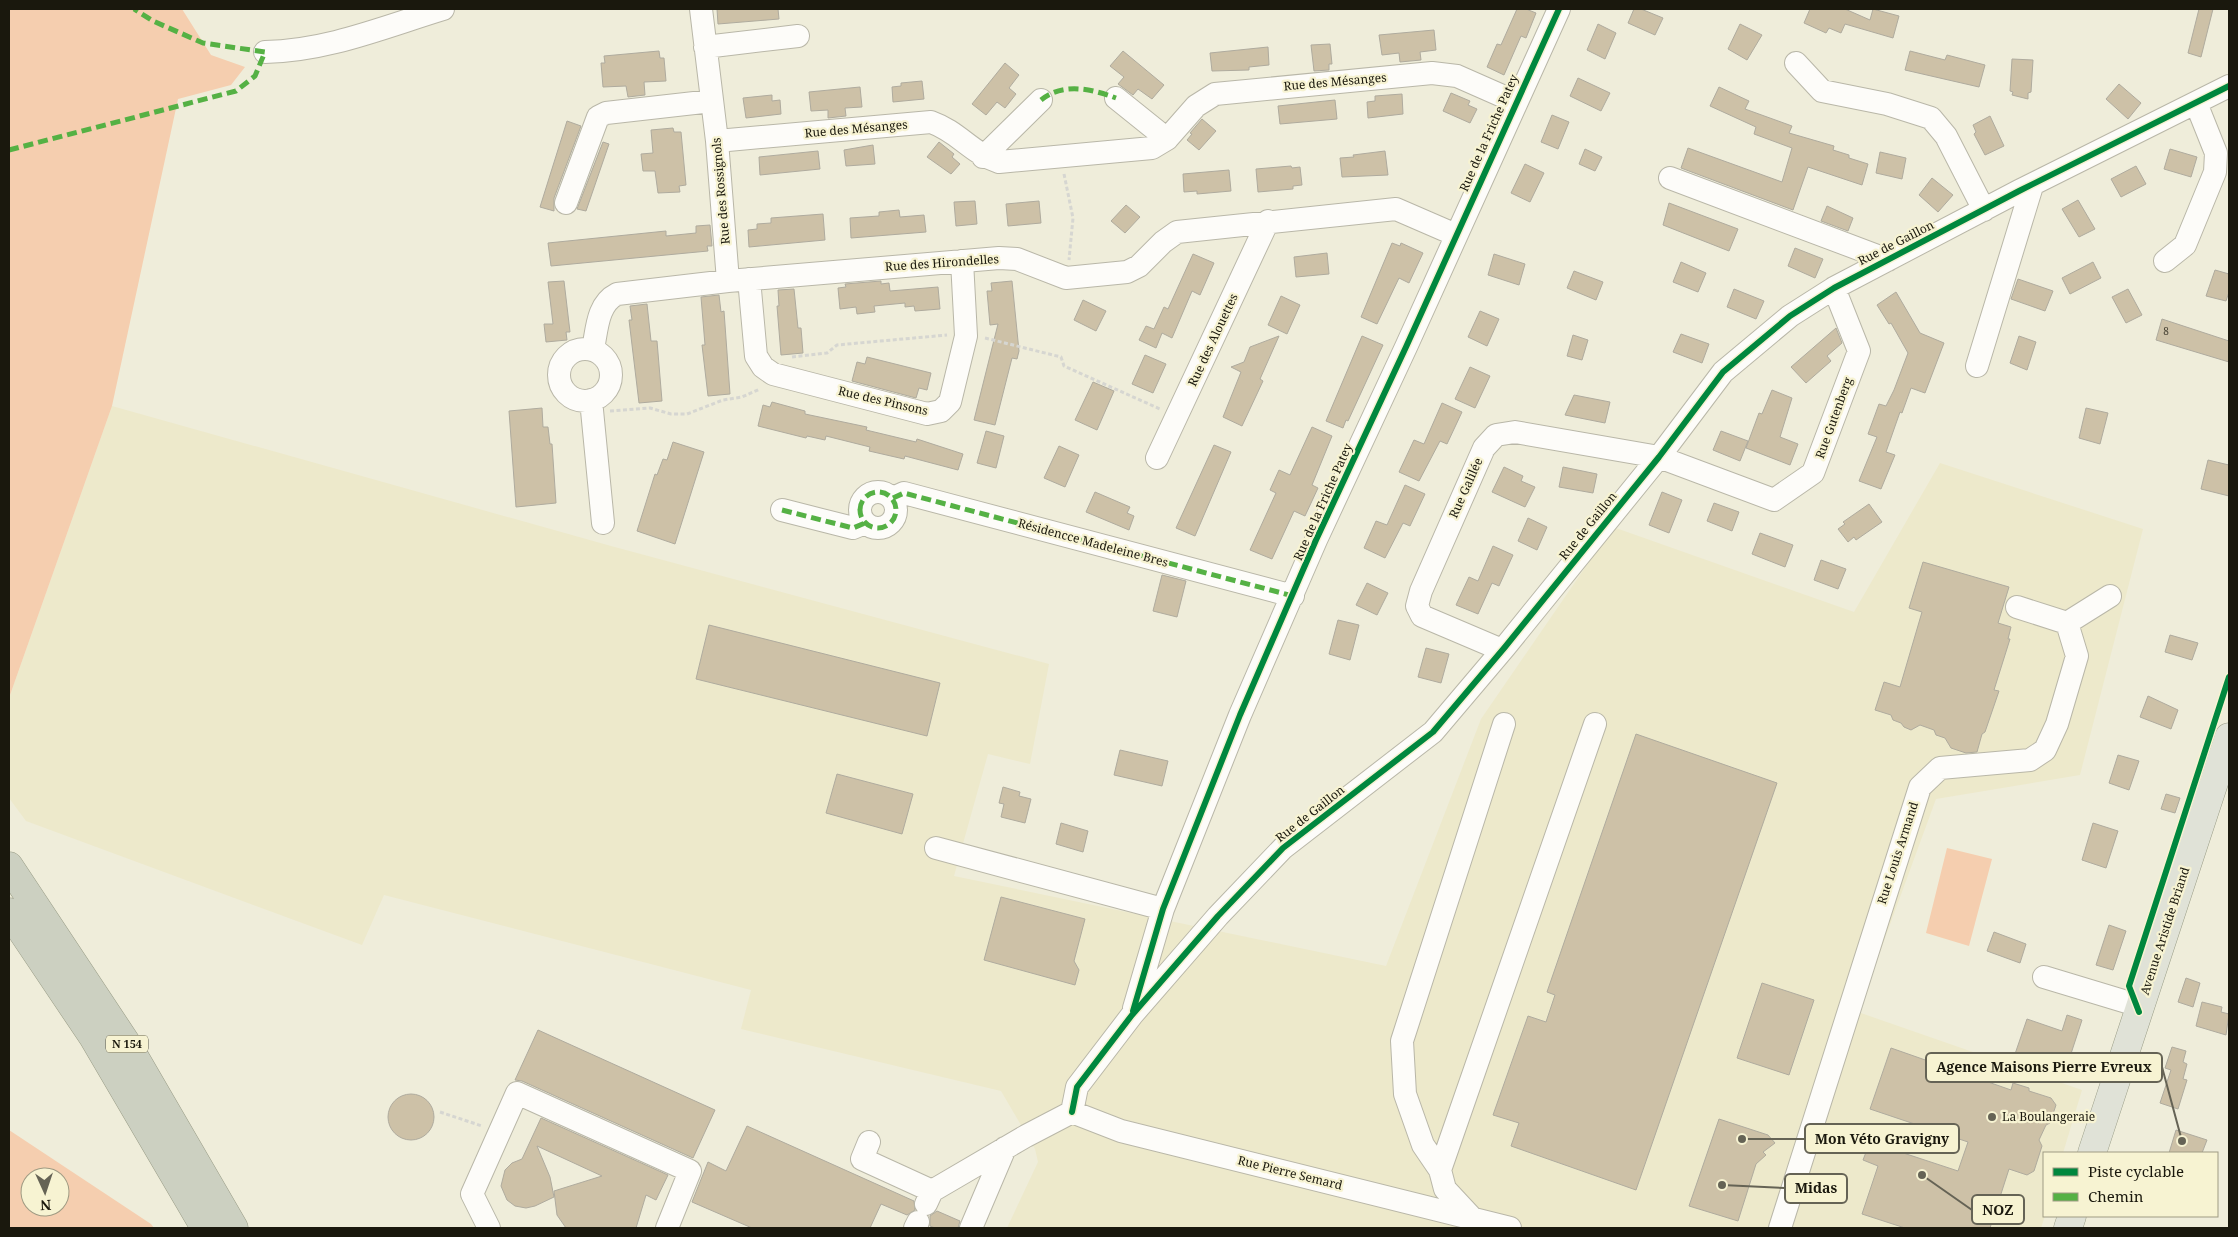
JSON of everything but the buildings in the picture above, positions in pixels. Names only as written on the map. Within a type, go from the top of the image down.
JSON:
[{"type":"highway","name":"N 154","points":[[9,866],[127,1044],[234,1228]]},
{"type":"highway","name":"N 154","points":[[9,912],[93,1038],[205,1228]]},
{"type":"main road","name":"Avenue Aristide Briand","points":[[2092,1152],[2229,737]]},
{"type":"street","points":[[265,52],[294,52],[345,41],[443,9]]},
{"type":"street","name":"Rue des Rossignols","points":[[701,9],[717,141],[739,280]]},
{"type":"street","name":"Rue de la Friche Patey","points":[[1132,1015],[1163,909],[1240,715],[1316,540],[1406,347],[1558,9]]},
{"type":"street","points":[[705,47],[798,36]]},
{"type":"street","points":[[1796,63],[1822,91],[1887,104],[1931,118],[1946,136],[1984,210]]},
{"type":"street","name":"Rue des Mésanges","points":[[717,141],[931,122],[948,128],[983,157],[999,162],[1152,148],[1167,139],[1196,106],[1215,94],[1432,74],[1457,76],[1516,102]]},
{"type":"street","name":"Rue de Gaillon","points":[[1072,1112],[1077,1087],[1132,1015],[1218,916],[1283,848],[1432,732],[1502,650],[1659,457],[1724,372],[1790,316],[1834,288],[2229,86]]},
{"type":"street","points":[[1116,98],[1167,139]]},
{"type":"street","points":[[983,157],[1042,100]]},
{"type":"street","points":[[566,204],[598,117],[606,113],[712,101]]},
{"type":"street","points":[[2165,261],[2185,245],[2215,172],[2216,153],[2196,103]]},
{"type":"street","points":[[1670,178],[1888,260]]},
{"type":"street","points":[[1977,366],[2032,186]]},
{"type":"street","name":"Rue des Hirondelles","points":[[594,349],[601,310],[607,298],[616,294],[739,280],[962,261],[1017,259],[1066,278],[1128,272],[1139,266],[1176,232],[1396,209],[1456,235]]},
{"type":"street","name":"Rue des Alouettes","points":[[1157,458],[1268,221]]},
{"type":"street","name":"Rue des Pinsons","points":[[773,374],[927,414],[941,411],[950,402],[966,336],[962,261]]},
{"type":"street","points":[[739,280],[756,356],[763,367],[773,374]]},
{"type":"street","name":"Rue Gutenberg","points":[[1659,457],[1774,500],[1813,473],[1859,351],[1834,288]]},
{"type":"street","points":[[591,406],[568,395],[558,377],[560,367],[565,358],[578,350],[594,349],[603,354],[609,362],[612,373],[611,383],[606,392],[591,406],[603,523]]},
{"type":"street","name":"Rue Galilée","points":[[1502,650],[1422,616],[1417,606],[1421,591],[1484,448],[1496,435],[1515,432],[1659,457]]},
{"type":"street","name":"Résidencce Madeleine Bres","points":[[782,510],[853,528],[865,523],[860,510],[865,498],[871,493],[879,492],[893,498],[904,493],[1293,596]]},
{"type":"street","points":[[2016,607],[2067,623],[2110,596]]},
{"type":"street","name":"Rue Louis Armand","points":[[1780,1228],[1920,787],[1940,768],[2030,760],[2045,750],[2057,724],[2077,656],[2067,623]]},
{"type":"street","points":[[1472,1218],[1445,1188],[1440,1170],[1423,1145],[1405,1094],[1402,1041],[1504,724]]},
{"type":"street","points":[[1440,1170],[1595,724]]},
{"type":"street","points":[[936,848],[1163,909]]},
{"type":"street","points":[[2044,977],[2130,1003],[2139,1012]]},
{"type":"street","points":[[489,1228],[472,1194],[517,1093],[690,1171],[666,1228]]},
{"type":"street","points":[[869,1142],[862,1159],[923,1211],[1005,1148],[1072,1112]]},
{"type":"street","name":"Rue Pierre Semard","points":[[1072,1112],[1121,1131],[1510,1228]]},
{"type":"street","points":[[971,1228],[1005,1148]]},
{"type":"path","points":[[1060,157],[1073,218],[1066,278]]},
{"type":"path","points":[[591,406],[650,408],[671,414],[687,414],[759,390],[773,374],[779,359],[827,353],[837,345],[956,335],[982,337],[1062,357],[1064,366],[1177,417]]},
{"type":"path","points":[[440,1112],[500,1132]]},
{"type":"shaded area","points":[[9,9],[182,9],[211,55],[245,67],[231,85],[178,99],[112,406],[9,698]]},
{"type":"shaded area","points":[[112,406],[611,546],[1049,664],[1030,764],[988,754],[954,876],[1386,966],[1481,719],[1613,527],[1854,612],[1940,463],[2143,529],[2080,775],[1936,799],[1858,1012],[2082,1090],[2063,1152],[2043,1152],[2043,1217],[2045,1217],[2041,1228],[1007,1228],[1038,1162],[1035,1149],[1001,1091],[741,1029],[751,990],[384,895],[362,945],[26,821],[9,798],[9,698]]},
{"type":"shaded area","points":[[1947,848],[1992,859],[1969,946],[1926,933]]},
{"type":"shaded area","points":[[9,1130],[65,1167],[20,1167],[20,1217],[70,1217],[70,1170],[151,1224],[154,1228],[9,1228]]},
{"type":"marked path","points":[[9,150],[236,91],[255,76],[265,52],[203,43],[153,21],[134,9]]},
{"type":"marked path","points":[[1041,100],[1050,94],[1068,89],[1088,90],[1116,98]]},
{"type":"marked path","points":[[878,492],[885,493],[891,497],[895,503],[896,510],[895,517],[891,523],[885,527],[878,528],[871,527],[865,523],[861,517],[860,510],[861,503],[865,497],[871,493],[878,492]]},
{"type":"marked path","points":[[893,498],[904,493],[1293,596]]},
{"type":"marked path","points":[[782,510],[853,528],[865,523]]},
{"type":"cycle path","points":[[1133,1011],[1163,909],[1240,715],[1316,540],[1406,347],[1559,9]]},
{"type":"cycle path","points":[[1072,1112],[1077,1087],[1132,1015],[1218,916],[1283,848],[1433,732],[1505,647],[1659,457],[1723,372],[1790,316],[1834,288],[2019,191],[2229,86]]},
{"type":"cycle path","points":[[2139,1012],[2129,986],[2229,677]]},
{"type":"place","name":"La Boulangeraie","points":[[1992,1117]]},
{"type":"place","name":"Mon Véto Gravigny","points":[[1742,1139]]},
{"type":"place","name":"Agence Maisons Pierre Evreux","points":[[2182,1141]]},
{"type":"place","name":"NOZ","points":[[1922,1175]]},
{"type":"place","name":"Midas","points":[[1722,1185]]}]
